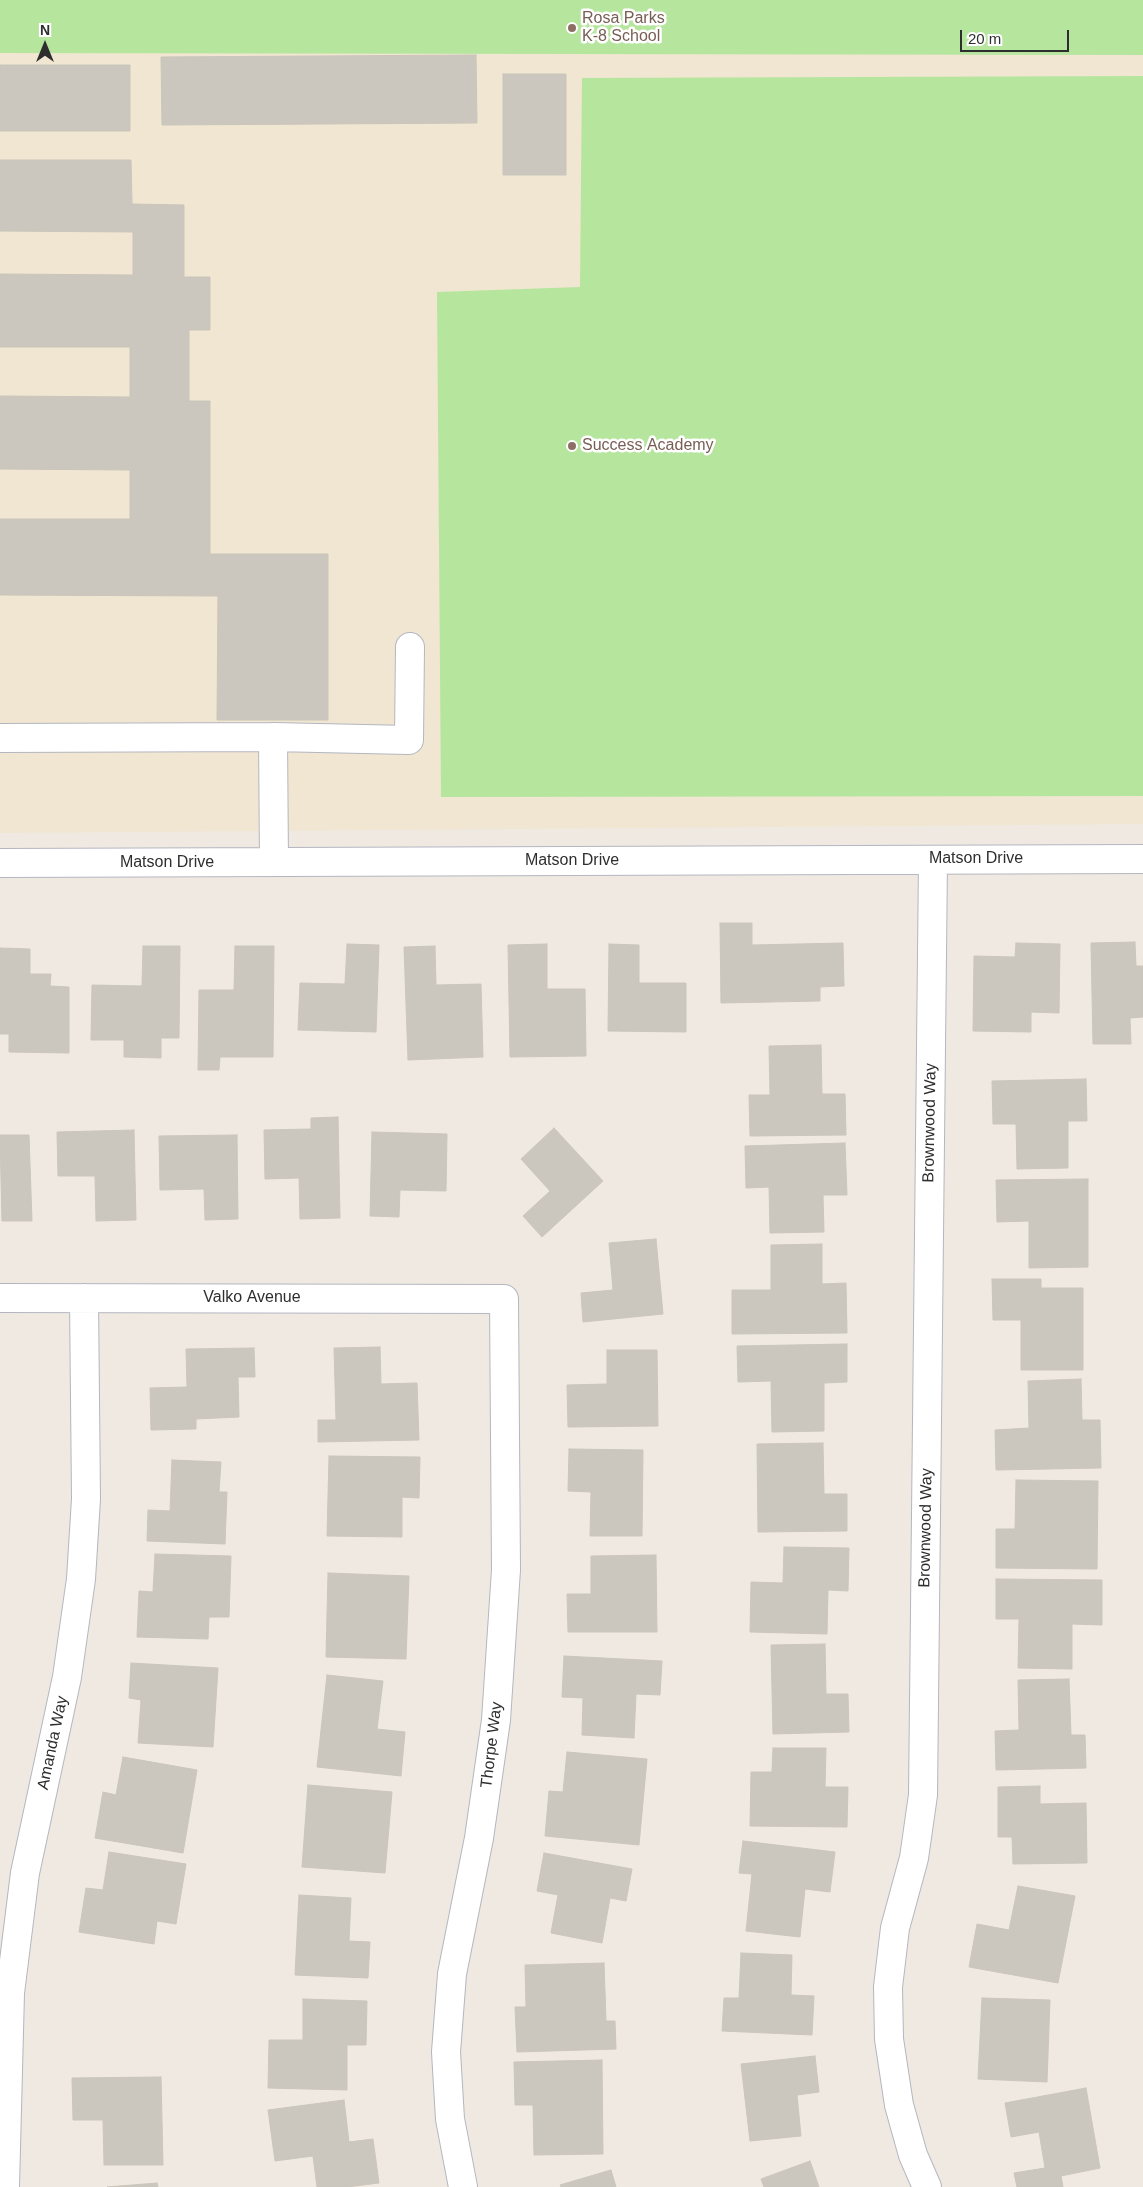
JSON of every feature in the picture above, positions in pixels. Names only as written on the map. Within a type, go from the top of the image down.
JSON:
[{"type":"street","points":[[0,738],[273,737],[409,740],[410,647]]},
{"type":"street","points":[[273,737],[274,862]]},
{"type":"street","name":"Matson Drive","points":[[0,863],[1143,858]]},
{"type":"street","name":"Brownwood Way","points":[[927,2187],[913,2155],[898,2105],[888,2039],[888,1987],[895,1928],[914,1858],[923,1795],[933,860]]},
{"type":"street","name":"Valko Avenue","points":[[0,1298],[504,1299]]},
{"type":"street","name":"Amanda Way","points":[[5,2187],[10,1993],[18,1928],[25,1873],[68,1677],[81,1578],[86,1499],[84,1298]]},
{"type":"street","name":"Thorpe Way","points":[[463,2187],[450,2119],[446,2052],[452,1974],[479,1838],[496,1720],[506,1570],[504,1299]]},
{"type":"shaded area","name":"Success Academy","points":[[0,0],[1143,0],[1143,824],[0,833]]},
{"type":"green space","name":"Rosa Parks K-8 School","points":[[0,0],[1143,0],[1143,55],[0,53]]},
{"type":"green space","points":[[1143,76],[1143,796],[441,797],[437,292],[580,287],[582,78]]},
{"type":"building","points":[[476,55],[477,123],[162,125],[161,57]]},
{"type":"building","points":[[0,65],[130,65],[130,131],[0,131]]},
{"type":"building","points":[[503,74],[566,74],[566,175],[503,175]]},
{"type":"building","points":[[0,160],[131,160],[132,204],[184,205],[184,277],[210,277],[210,330],[189,330],[189,401],[210,401],[210,554],[328,554],[328,720],[217,720],[218,596],[0,595],[0,519],[130,519],[130,470],[0,469],[0,396],[130,397],[130,347],[0,347],[0,274],[133,275],[133,232],[0,231]]},
{"type":"building","points":[[720,923],[752,923],[752,945],[843,943],[844,986],[820,987],[820,1001],[721,1003]]},
{"type":"building","points":[[1135,942],[1136,966],[1143,966],[1143,1017],[1130,1018],[1131,1044],[1093,1044],[1091,943]]},
{"type":"building","points":[[1016,943],[1060,944],[1059,1013],[1031,1012],[1031,1032],[973,1031],[974,956],[1015,957]]},
{"type":"building","points":[[347,944],[379,945],[376,1032],[298,1030],[300,983],[345,984]]},
{"type":"building","points":[[547,944],[547,989],[585,989],[586,1056],[510,1057],[508,945]]},
{"type":"building","points":[[609,944],[639,945],[639,983],[686,983],[686,1032],[608,1031]]},
{"type":"building","points":[[143,946],[180,946],[179,1038],[161,1038],[161,1058],[124,1057],[124,1040],[91,1040],[92,985],[142,986]]},
{"type":"building","points":[[235,946],[274,946],[273,1057],[220,1057],[219,1070],[198,1070],[199,990],[234,990]]},
{"type":"building","points":[[435,946],[436,985],[481,984],[483,1057],[408,1060],[404,947]]},
{"type":"building","points":[[0,948],[30,949],[30,974],[51,974],[50,986],[69,987],[69,1053],[9,1052],[9,1034],[0,1034]]},
{"type":"building","points":[[821,1045],[822,1094],[845,1094],[846,1135],[750,1136],[749,1095],[770,1095],[769,1046]]},
{"type":"building","points":[[1086,1079],[1087,1121],[1068,1121],[1068,1168],[1017,1169],[1016,1124],[993,1124],[992,1081]]},
{"type":"building","points":[[338,1117],[340,1218],[300,1219],[299,1178],[265,1179],[264,1130],[311,1129],[311,1118]]},
{"type":"building","points":[[554,1128],[603,1181],[542,1237],[523,1216],[550,1191],[521,1159]]},
{"type":"building","points":[[134,1130],[136,1220],[96,1221],[95,1176],[58,1176],[57,1132]]},
{"type":"building","points":[[372,1132],[447,1134],[446,1191],[400,1190],[399,1217],[370,1216]]},
{"type":"building","points":[[0,1135],[29,1135],[32,1221],[2,1221]]},
{"type":"building","points":[[237,1135],[238,1219],[205,1220],[204,1189],[160,1190],[159,1136]]},
{"type":"building","points":[[845,1143],[847,1195],[823,1195],[824,1232],[770,1233],[769,1187],[746,1188],[745,1146]]},
{"type":"building","points":[[1088,1179],[1088,1267],[1029,1268],[1029,1221],[997,1222],[996,1180]]},
{"type":"building","points":[[656,1239],[663,1314],[583,1322],[581,1293],[613,1290],[609,1243]]},
{"type":"building","points":[[822,1244],[822,1284],[846,1283],[847,1333],[732,1334],[732,1290],[771,1290],[771,1245]]},
{"type":"building","points":[[992,1279],[1041,1279],[1041,1288],[1083,1288],[1083,1370],[1021,1370],[1021,1320],[993,1320]]},
{"type":"building","points":[[847,1344],[847,1382],[824,1383],[824,1431],[772,1432],[771,1381],[738,1382],[737,1346]]},
{"type":"building","points":[[380,1347],[381,1384],[417,1383],[419,1440],[318,1442],[318,1420],[336,1420],[334,1348]]},
{"type":"building","points":[[254,1348],[255,1377],[238,1377],[239,1417],[196,1419],[196,1429],[151,1430],[150,1388],[187,1387],[186,1349]]},
{"type":"building","points":[[607,1350],[657,1350],[658,1426],[568,1427],[567,1385],[607,1384]]},
{"type":"building","points":[[1081,1379],[1082,1420],[1100,1420],[1101,1468],[996,1470],[995,1430],[1029,1428],[1028,1381]]},
{"type":"building","points":[[823,1443],[824,1494],[847,1494],[847,1531],[758,1532],[757,1444]]},
{"type":"building","points":[[569,1449],[643,1450],[642,1536],[590,1536],[591,1492],[568,1491]]},
{"type":"building","points":[[329,1456],[420,1457],[419,1498],[402,1497],[402,1537],[327,1536]]},
{"type":"building","points":[[172,1460],[221,1462],[219,1492],[227,1492],[225,1544],[147,1541],[148,1510],[170,1511]]},
{"type":"building","points":[[1016,1480],[1098,1481],[1097,1569],[996,1568],[996,1529],[1015,1529]]},
{"type":"building","points":[[784,1547],[849,1548],[848,1591],[828,1590],[827,1634],[750,1632],[751,1582],[783,1583]]},
{"type":"building","points":[[155,1554],[231,1556],[229,1617],[209,1617],[208,1639],[137,1637],[139,1591],[153,1592]]},
{"type":"building","points":[[656,1555],[657,1632],[568,1632],[567,1594],[591,1594],[591,1556]]},
{"type":"building","points":[[328,1573],[409,1576],[406,1659],[326,1657]]},
{"type":"building","points":[[996,1579],[1102,1580],[1102,1625],[1072,1624],[1072,1669],[1018,1668],[1019,1619],[996,1619]]},
{"type":"building","points":[[825,1644],[826,1694],[848,1694],[849,1732],[773,1734],[771,1645]]},
{"type":"building","points":[[564,1656],[662,1661],[660,1695],[636,1694],[634,1738],[582,1735],[583,1698],[562,1697]]},
{"type":"building","points":[[131,1663],[218,1668],[213,1747],[138,1743],[141,1700],[129,1698]]},
{"type":"building","points":[[327,1675],[383,1681],[377,1729],[405,1732],[401,1776],[317,1767]]},
{"type":"building","points":[[1069,1679],[1071,1735],[1085,1735],[1086,1768],[996,1770],[995,1731],[1019,1730],[1018,1680]]},
{"type":"building","points":[[773,1748],[826,1748],[825,1787],[848,1787],[847,1827],[750,1826],[751,1772],[772,1772]]},
{"type":"building","points":[[567,1752],[647,1759],[639,1845],[545,1836],[549,1791],[563,1792]]},
{"type":"building","points":[[123,1757],[197,1770],[183,1853],[95,1838],[103,1792],[116,1795]]},
{"type":"building","points":[[308,1785],[392,1792],[385,1873],[302,1867]]},
{"type":"building","points":[[1040,1786],[1040,1804],[1086,1803],[1087,1863],[1013,1864],[1012,1837],[998,1837],[998,1787]]},
{"type":"building","points":[[743,1841],[835,1852],[830,1892],[805,1889],[800,1937],[746,1931],[752,1874],[739,1873]]},
{"type":"building","points":[[109,1852],[186,1864],[176,1924],[157,1921],[154,1944],[79,1932],[86,1888],[103,1890]]},
{"type":"building","points":[[544,1853],[632,1869],[626,1901],[610,1898],[602,1943],[551,1933],[558,1895],[537,1891]]},
{"type":"building","points":[[1018,1886],[1075,1896],[1058,1983],[969,1967],[977,1924],[1009,1930]]},
{"type":"building","points":[[299,1895],[351,1898],[349,1941],[370,1942],[368,1978],[295,1975]]},
{"type":"building","points":[[741,1953],[792,1955],[791,1995],[814,1996],[812,2035],[722,2031],[724,1998],[739,1998]]},
{"type":"building","points":[[604,1963],[606,2021],[615,2021],[616,2049],[517,2052],[515,2007],[526,2007],[525,1965]]},
{"type":"building","points":[[982,1998],[1050,2000],[1047,2082],[978,2079]]},
{"type":"building","points":[[303,1999],[367,2001],[366,2045],[347,2045],[347,2090],[268,2088],[269,2040],[303,2040]]},
{"type":"building","points":[[815,2056],[819,2092],[797,2095],[801,2136],[750,2141],[741,2064]]},
{"type":"building","points":[[602,2060],[603,2154],[534,2155],[533,2105],[515,2105],[514,2062]]},
{"type":"building","points":[[161,2077],[163,2165],[104,2165],[103,2120],[73,2120],[72,2078]]},
{"type":"building","points":[[1086,2088],[1100,2168],[1061,2176],[1063,2187],[1017,2187],[1014,2173],[1045,2168],[1039,2132],[1011,2137],[1005,2103]]},
{"type":"building","points":[[344,2100],[349,2142],[373,2139],[379,2183],[347,2187],[317,2187],[313,2156],[275,2161],[268,2110]]},
{"type":"building","points":[[810,2161],[819,2187],[764,2187],[761,2179]]},
{"type":"building","points":[[611,2170],[616,2187],[561,2187],[560,2185]]},
{"type":"building","points":[[157,2183],[158,2187],[107,2187]]},
{"type":"place","name":"Rosa Parks K-8 School","points":[[572,28]]},
{"type":"place","name":"Success Academy","points":[[572,446]]}]
